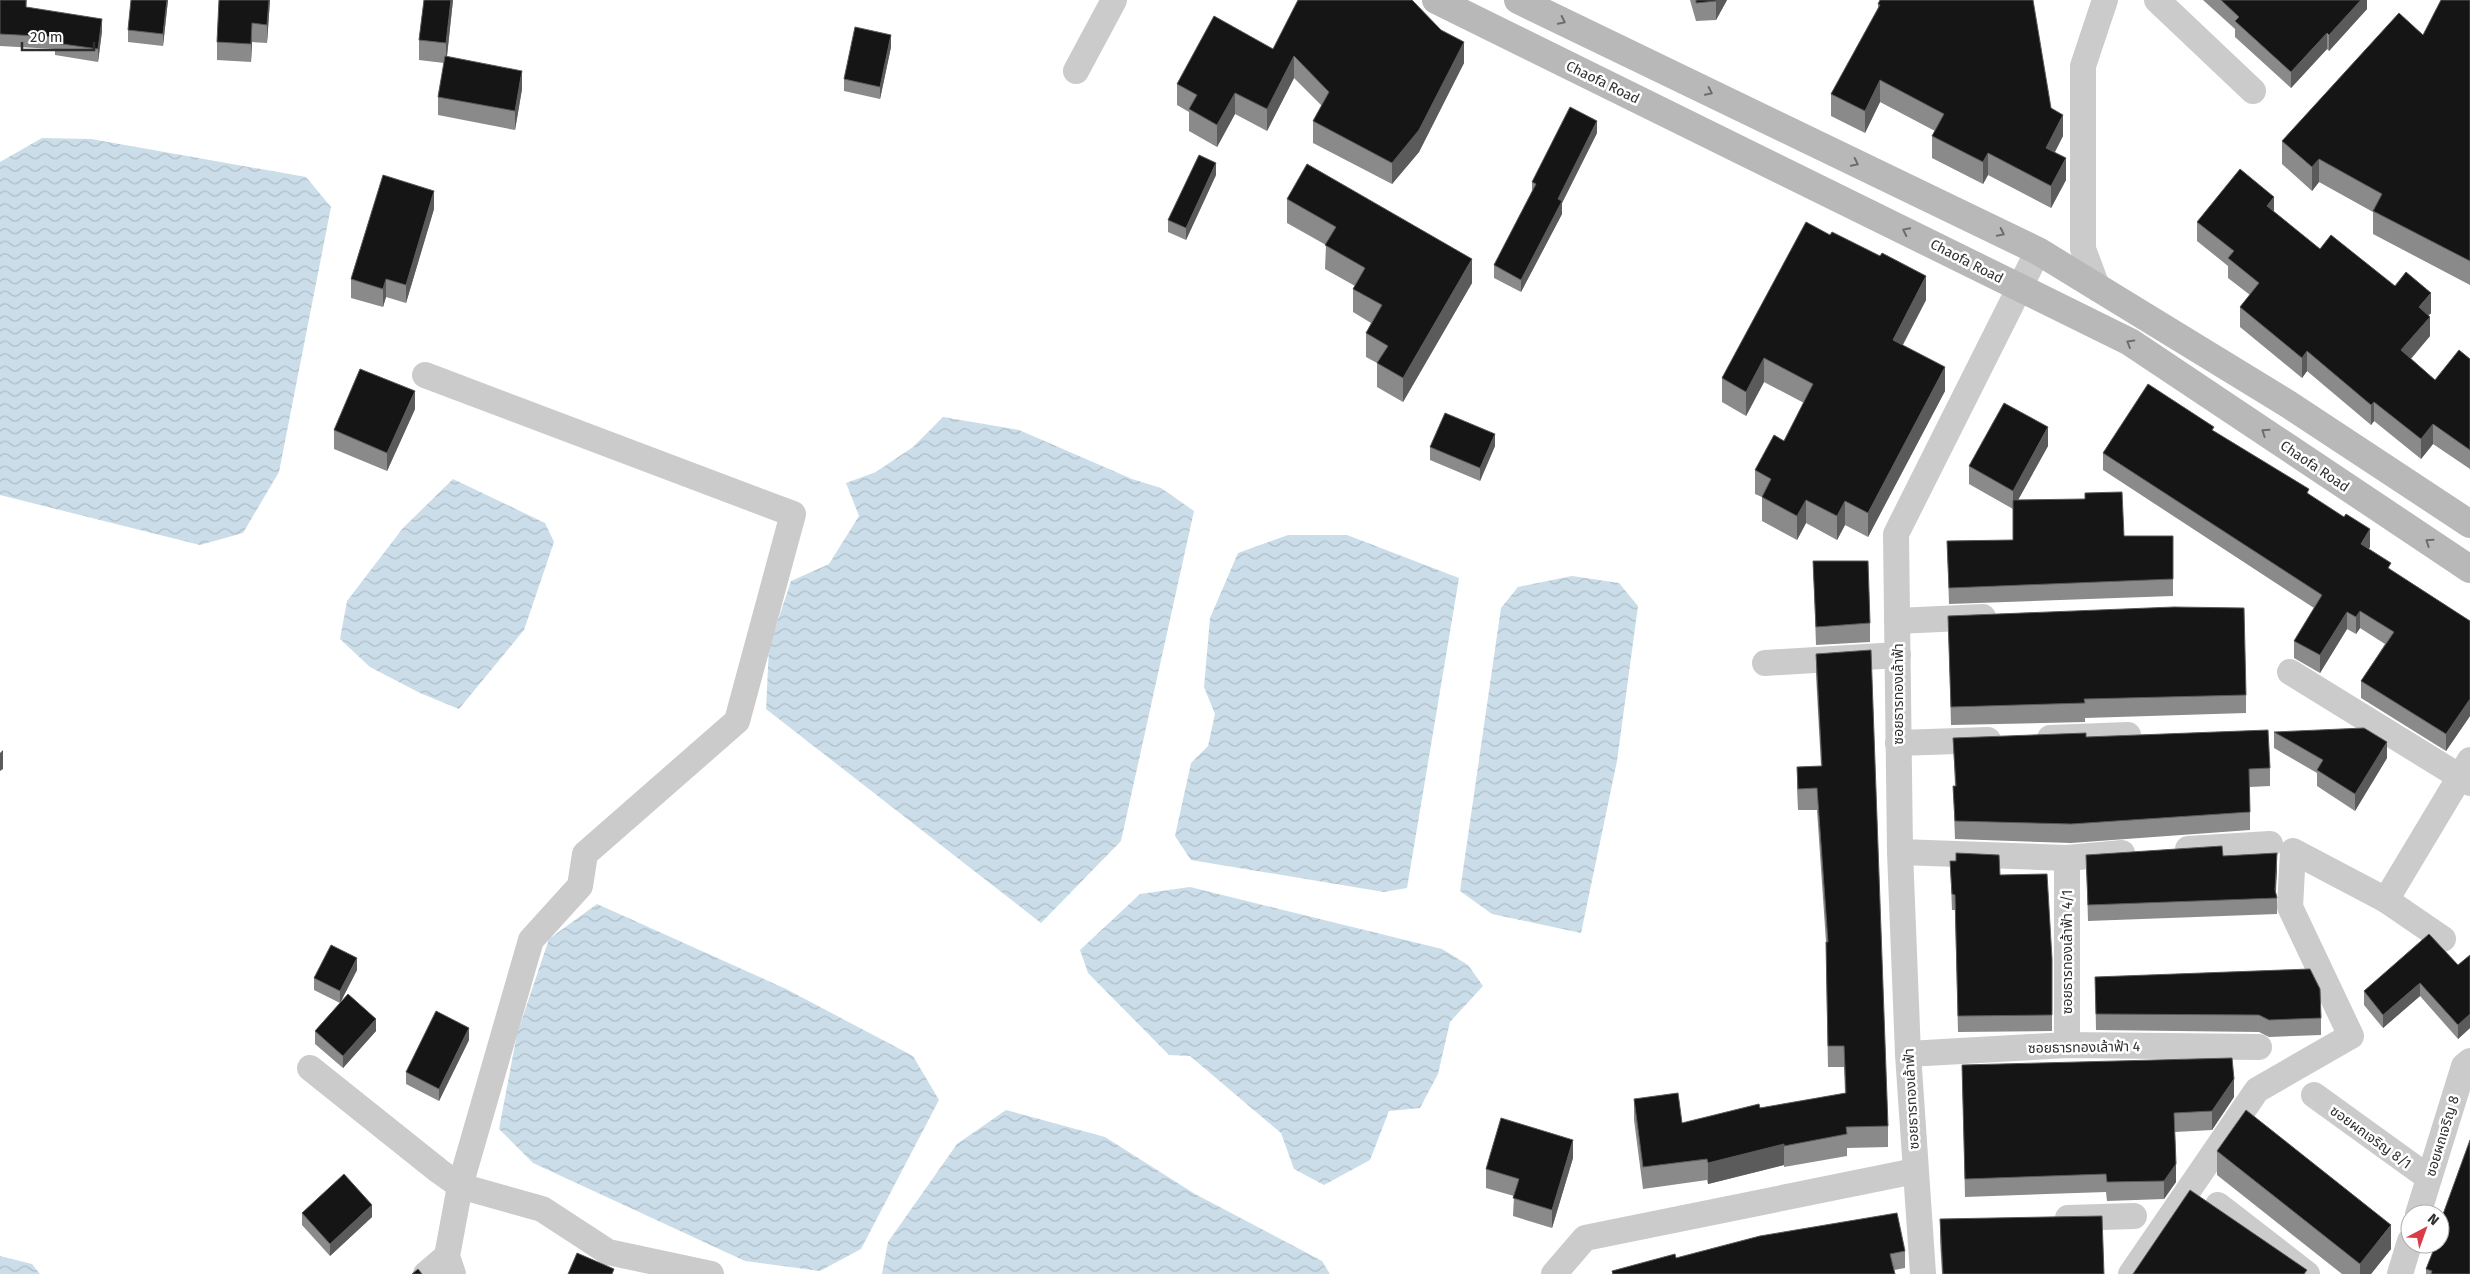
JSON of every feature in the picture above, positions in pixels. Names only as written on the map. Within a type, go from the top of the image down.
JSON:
[{"type":"main road","name":"Chaofa Road","points":[[1436,0],[2130,342],[2470,569]]},
{"type":"main road","points":[[1518,0],[2038,252],[2288,404],[2470,524]]},
{"type":"street","points":[[1076,71],[1114,0]]},
{"type":"street","points":[[2098,288],[2083,249],[2083,66],[2105,0]]},
{"type":"street","points":[[2157,0],[2253,91]]},
{"type":"street","name":"ซอยธารทองเล้าฟ้า","points":[[1923,1274],[1929,1225],[1915,1171],[1908,1054],[1900,852],[1896,534],[2038,252]]},
{"type":"street","points":[[425,375],[793,514],[737,721],[586,854],[580,886],[530,940],[460,1186],[450,1265],[426,1274]]},
{"type":"street","points":[[1898,621],[2005,617]]},
{"type":"street","points":[[1765,663],[1898,655]]},
{"type":"street","points":[[2290,672],[2467,773],[2386,900]]},
{"type":"street","points":[[1898,743],[2156,734]]},
{"type":"street","points":[[1900,852],[2067,858],[2270,844]]},
{"type":"street","points":[[2131,1274],[2257,1090],[2351,1036],[2290,908],[2293,852],[2386,900],[2443,939]]},
{"type":"street","name":"ซอยธารทองเล้าฟ้า 4/1","points":[[2067,858],[2067,1045]]},
{"type":"street","name":"ซอยธารทองเล้าฟ้า 4","points":[[1908,1054],[2067,1045],[2259,1047]]},
{"type":"street","name":"ซอยผถเจริญ 8","points":[[2421,1204],[2464,1066],[2470,1061]]},
{"type":"street","points":[[310,1068],[438,1171],[460,1186],[542,1209],[608,1252],[711,1274]]},
{"type":"street","name":"ซอยผถเจริญ 8/1","points":[[2314,1096],[2429,1178]]},
{"type":"street","points":[[1554,1274],[1584,1238],[1915,1171]]},
{"type":"street","points":[[2218,1205],[2307,1274]]},
{"type":"street","points":[[2046,1219],[2134,1216]]},
{"type":"street","points":[[2400,1274],[2406,1254]]},
{"type":"water","points":[[42,138],[91,139],[306,177],[331,207],[279,472],[243,533],[200,545],[0,495],[0,162]]},
{"type":"water","points":[[943,417],[1019,430],[1132,479],[1161,488],[1194,511],[1121,841],[1041,923],[766,709],[769,647],[791,581],[829,564],[859,516],[846,483],[876,472],[913,447]]},
{"type":"water","points":[[453,479],[545,523],[554,542],[524,630],[459,709],[420,693],[370,667],[340,639],[347,601],[403,528]]},
{"type":"water","points":[[1288,535],[1347,535],[1459,578],[1407,888],[1384,892],[1191,860],[1175,836],[1191,763],[1208,746],[1215,714],[1204,687],[1210,618],[1238,553]]},
{"type":"water","points":[[1572,576],[1619,583],[1638,606],[1617,761],[1581,933],[1492,914],[1460,891],[1501,608],[1518,587]]},
{"type":"water","points":[[1190,887],[1442,949],[1468,965],[1483,986],[1450,1022],[1438,1074],[1420,1108],[1389,1111],[1370,1160],[1324,1185],[1294,1169],[1281,1133],[1190,1056],[1169,1055],[1088,973],[1080,950],[1140,894]]},
{"type":"water","points":[[597,904],[786,989],[913,1056],[939,1100],[861,1249],[820,1271],[745,1261],[533,1163],[499,1129],[517,1034],[549,939]]},
{"type":"water","points":[[1006,1110],[1105,1137],[1195,1194],[1322,1261],[1330,1274],[882,1274],[888,1242],[957,1144]]},
{"type":"water","points":[[0,1256],[32,1264],[40,1274],[0,1274]]},
{"type":"building","points":[[0,0],[26,0],[26,7],[102,19],[98,49],[55,43],[56,37],[0,34]]},
{"type":"building","points":[[131,0],[167,0],[163,34],[128,30]]},
{"type":"building","points":[[219,0],[269,0],[267,25],[252,23],[251,44],[217,42]]},
{"type":"building","points":[[424,0],[451,0],[446,43],[419,40]]},
{"type":"building","points":[[1298,0],[1412,0],[1441,30],[1464,42],[1419,130],[1392,163],[1313,121],[1329,92],[1294,56],[1267,109],[1235,93],[1217,125],[1189,109],[1197,95],[1177,84],[1214,16],[1273,49]]},
{"type":"building","points":[[1696,0],[1717,0],[1696,3]]},
{"type":"building","points":[[1880,0],[2033,0],[2051,108],[2063,115],[2046,148],[2066,158],[2051,186],[1988,153],[1983,162],[1932,136],[1944,114],[1880,80],[1865,111],[1831,94],[1880,5],[1878,4]]},
{"type":"building","points":[[2221,0],[2361,0],[2291,72],[2235,21],[2239,17]]},
{"type":"building","points":[[2441,0],[2470,0],[2470,261],[2373,211],[2382,194],[2319,159],[2312,167],[2282,141],[2399,13],[2423,35]]},
{"type":"building","points":[[855,27],[891,35],[880,87],[844,79]]},
{"type":"building","points":[[445,56],[522,71],[515,111],[438,97]]},
{"type":"building","points":[[1570,107],[1597,121],[1558,199],[1562,201],[1521,280],[1494,265],[1536,184],[1532,182]]},
{"type":"building","points":[[1199,155],[1216,163],[1186,228],[1168,220]]},
{"type":"building","points":[[1307,164],[1472,259],[1403,378],[1377,363],[1388,346],[1366,333],[1382,305],[1353,289],[1365,268],[1325,245],[1336,227],[1287,199]]},
{"type":"building","points":[[2240,169],[2274,197],[2267,206],[2320,249],[2331,235],[2395,286],[2406,272],[2431,293],[2419,307],[2430,317],[2401,350],[2435,380],[2459,350],[2470,359],[2470,450],[2433,424],[2421,439],[2374,402],[2371,405],[2307,351],[2302,358],[2240,307],[2259,283],[2228,258],[2234,251],[2197,222]]},
{"type":"building","points":[[383,175],[434,191],[406,285],[386,279],[383,289],[351,279]]},
{"type":"building","points":[[1806,222],[1830,235],[1832,232],[1880,256],[1882,253],[1926,276],[1893,340],[1945,367],[1868,513],[1845,501],[1837,516],[1806,500],[1797,516],[1762,497],[1771,479],[1755,470],[1774,435],[1784,441],[1813,384],[1764,358],[1746,392],[1722,378]]},
{"type":"building","points":[[360,369],[415,391],[387,453],[334,430]]},
{"type":"building","points":[[2148,384],[2214,427],[2212,430],[2309,489],[2307,493],[2344,517],[2346,514],[2370,529],[2361,544],[2391,563],[2388,568],[2470,621],[2470,699],[2446,734],[2361,681],[2394,632],[2360,611],[2356,617],[2347,612],[2320,655],[2294,641],[2322,595],[2103,453]]},
{"type":"building","points":[[2004,403],[2048,427],[2013,491],[1969,466]]},
{"type":"building","points":[[1445,413],[1495,434],[1480,468],[1430,447]]},
{"type":"building","points":[[2122,492],[2124,536],[2173,536],[2173,579],[1949,588],[1947,541],[2013,540],[2013,500],[2085,499],[2085,493]]},
{"type":"building","points":[[1813,561],[1868,561],[1870,623],[1816,627]]},
{"type":"building","points":[[2174,607],[2244,608],[2246,695],[2084,699],[2085,703],[1951,707],[1948,616]]},
{"type":"building","points":[[1871,650],[1888,1126],[1846,1127],[1847,1134],[1784,1146],[1784,1144],[1708,1163],[1707,1159],[1643,1167],[1634,1099],[1678,1093],[1682,1123],[1759,1104],[1760,1108],[1846,1093],[1844,1046],[1828,1046],[1826,942],[1828,942],[1817,788],[1798,789],[1797,767],[1822,766],[1816,654]]},
{"type":"building","points":[[2364,728],[2387,742],[2355,794],[2317,770],[2323,760],[2274,732]]},
{"type":"building","points":[[2268,730],[2270,768],[2249,769],[2250,812],[2071,824],[1955,821],[1953,786],[1956,786],[1953,738],[2086,733],[2086,737]]},
{"type":"building","points":[[2222,846],[2223,856],[2277,853],[2275,890],[2277,898],[2088,905],[2086,855]]},
{"type":"building","points":[[1956,853],[1999,855],[2000,875],[2047,874],[2052,959],[2052,1015],[1958,1016],[1955,895],[1952,894],[1950,861],[1956,861]]},
{"type":"building","points":[[2429,934],[2458,965],[2470,955],[2470,1014],[2458,1025],[2420,983],[2383,1015],[2364,991]]},
{"type":"building","points":[[331,945],[357,958],[340,991],[314,978]]},
{"type":"building","points":[[2310,969],[2320,989],[2321,1018],[2269,1020],[2259,1015],[2096,1014],[2095,977]]},
{"type":"building","points":[[348,994],[376,1019],[343,1056],[315,1031]]},
{"type":"building","points":[[436,1011],[469,1028],[439,1089],[406,1072]]},
{"type":"building","points":[[2232,1058],[2234,1079],[2212,1111],[2174,1113],[2176,1164],[2164,1181],[2107,1182],[2106,1174],[1965,1179],[1962,1065]]},
{"type":"building","points":[[2246,1110],[2391,1225],[2360,1264],[2217,1151]]},
{"type":"building","points":[[1501,1118],[1573,1140],[1552,1210],[1513,1198],[1519,1179],[1486,1169]]},
{"type":"building","points":[[2470,1140],[2470,1274],[2431,1274],[2432,1271],[2426,1269],[2432,1254],[2450,1254],[2450,1204],[2447,1204]]},
{"type":"building","points":[[344,1174],[372,1205],[330,1244],[302,1213]]},
{"type":"building","points":[[2190,1190],[2307,1270],[2304,1274],[2133,1274]]},
{"type":"building","points":[[1897,1213],[1905,1251],[1890,1254],[1895,1274],[1613,1274],[1612,1271],[1675,1254],[1676,1258],[1760,1236]]},
{"type":"building","points":[[2102,1216],[2104,1274],[1943,1274],[1940,1219]]},
{"type":"building","points":[[577,1253],[614,1269],[612,1274],[568,1274]]},
{"type":"building","points":[[418,1269],[422,1274],[412,1274]]}]
